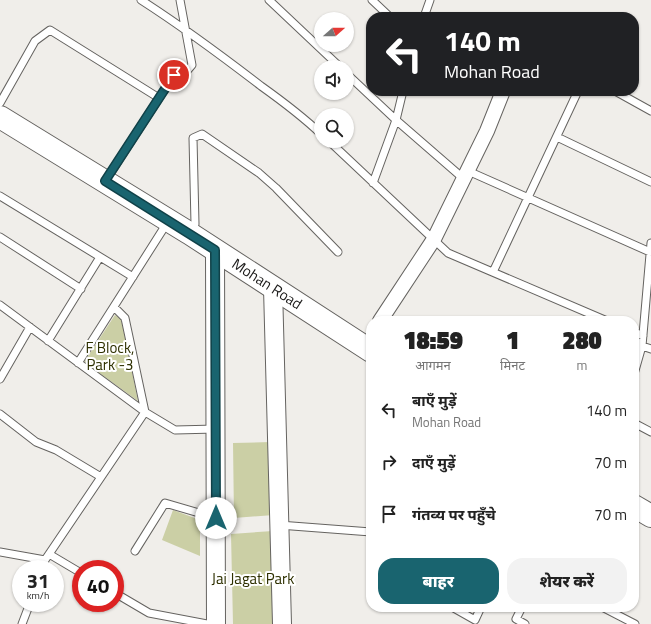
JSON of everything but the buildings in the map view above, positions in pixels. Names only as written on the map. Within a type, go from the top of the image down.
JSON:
[{"type":"main road","name":"Mohan Road","points":[[0,117],[169,220],[273,288],[366,343]]},
{"type":"main road","points":[[639,509],[651,516]]},
{"type":"street","points":[[383,316],[434,239],[487,131],[502,96]]},
{"type":"street","points":[[215,250],[216,624]]},
{"type":"street","points":[[273,288],[282,624]]},
{"type":"lane","points":[[142,0],[185,29],[314,127]]},
{"type":"lane","points":[[105,181],[174,75],[180,79],[192,64],[180,0]]},
{"type":"lane","points":[[269,0],[333,60]]},
{"type":"lane","points":[[372,0],[385,12]]},
{"type":"lane","points":[[426,12],[430,0]]},
{"type":"lane","points":[[0,103],[35,41],[50,30],[159,98]]},
{"type":"lane","points":[[354,81],[366,92]]},
{"type":"lane","points":[[370,96],[396,120],[466,175],[528,197],[650,252]]},
{"type":"lane","points":[[373,182],[396,120],[402,96]]},
{"type":"lane","points":[[493,272],[576,96]]},
{"type":"lane","points":[[624,96],[651,111]]},
{"type":"lane","points":[[189,233],[195,224],[193,138],[202,134],[259,173],[276,188],[338,252]]},
{"type":"lane","points":[[557,137],[651,182]]},
{"type":"lane","points":[[337,148],[448,253],[595,316]]},
{"type":"lane","points":[[0,196],[133,277]]},
{"type":"lane","points":[[78,363],[169,220]]},
{"type":"lane","points":[[0,238],[81,289]]},
{"type":"lane","points":[[639,356],[642,346],[651,243]]},
{"type":"lane","points":[[48,341],[100,257]]},
{"type":"lane","points":[[0,305],[145,412],[175,430],[216,429]]},
{"type":"lane","points":[[46,560],[145,412],[125,318],[114,307]]},
{"type":"lane","points":[[0,378],[30,327]]},
{"type":"lane","points":[[639,334],[643,336]]},
{"type":"lane","points":[[642,346],[651,348]]},
{"type":"lane","points":[[0,414],[36,442],[56,450],[101,478]]},
{"type":"lane","points":[[639,426],[651,432]]},
{"type":"lane","points":[[134,550],[166,503],[216,518]]},
{"type":"lane","points":[[279,525],[366,532]]},
{"type":"lane","points":[[0,552],[47,557],[72,569]]},
{"type":"lane","points":[[124,598],[149,613],[207,624]]},
{"type":"lane","points":[[22,624],[27,612]]},
{"type":"lane","points":[[461,612],[475,620],[479,612]]},
{"type":"lane","points":[[520,612],[516,619],[525,624]]},
{"type":"lane","points":[[612,612],[635,624]]},
{"type":"green space","name":"F Block, Park -3","points":[[115,315],[121,319],[138,401],[84,362]]},
{"type":"green space","points":[[271,442],[274,515],[234,518],[233,443]]},
{"type":"green space","points":[[173,510],[200,520],[200,556],[162,540]]},
{"type":"green space","name":"Jai Jagat Park","points":[[273,531],[276,624],[233,624],[231,534]]},
{"type":"route","points":[[174,75],[105,181],[215,250],[216,518]]}]
